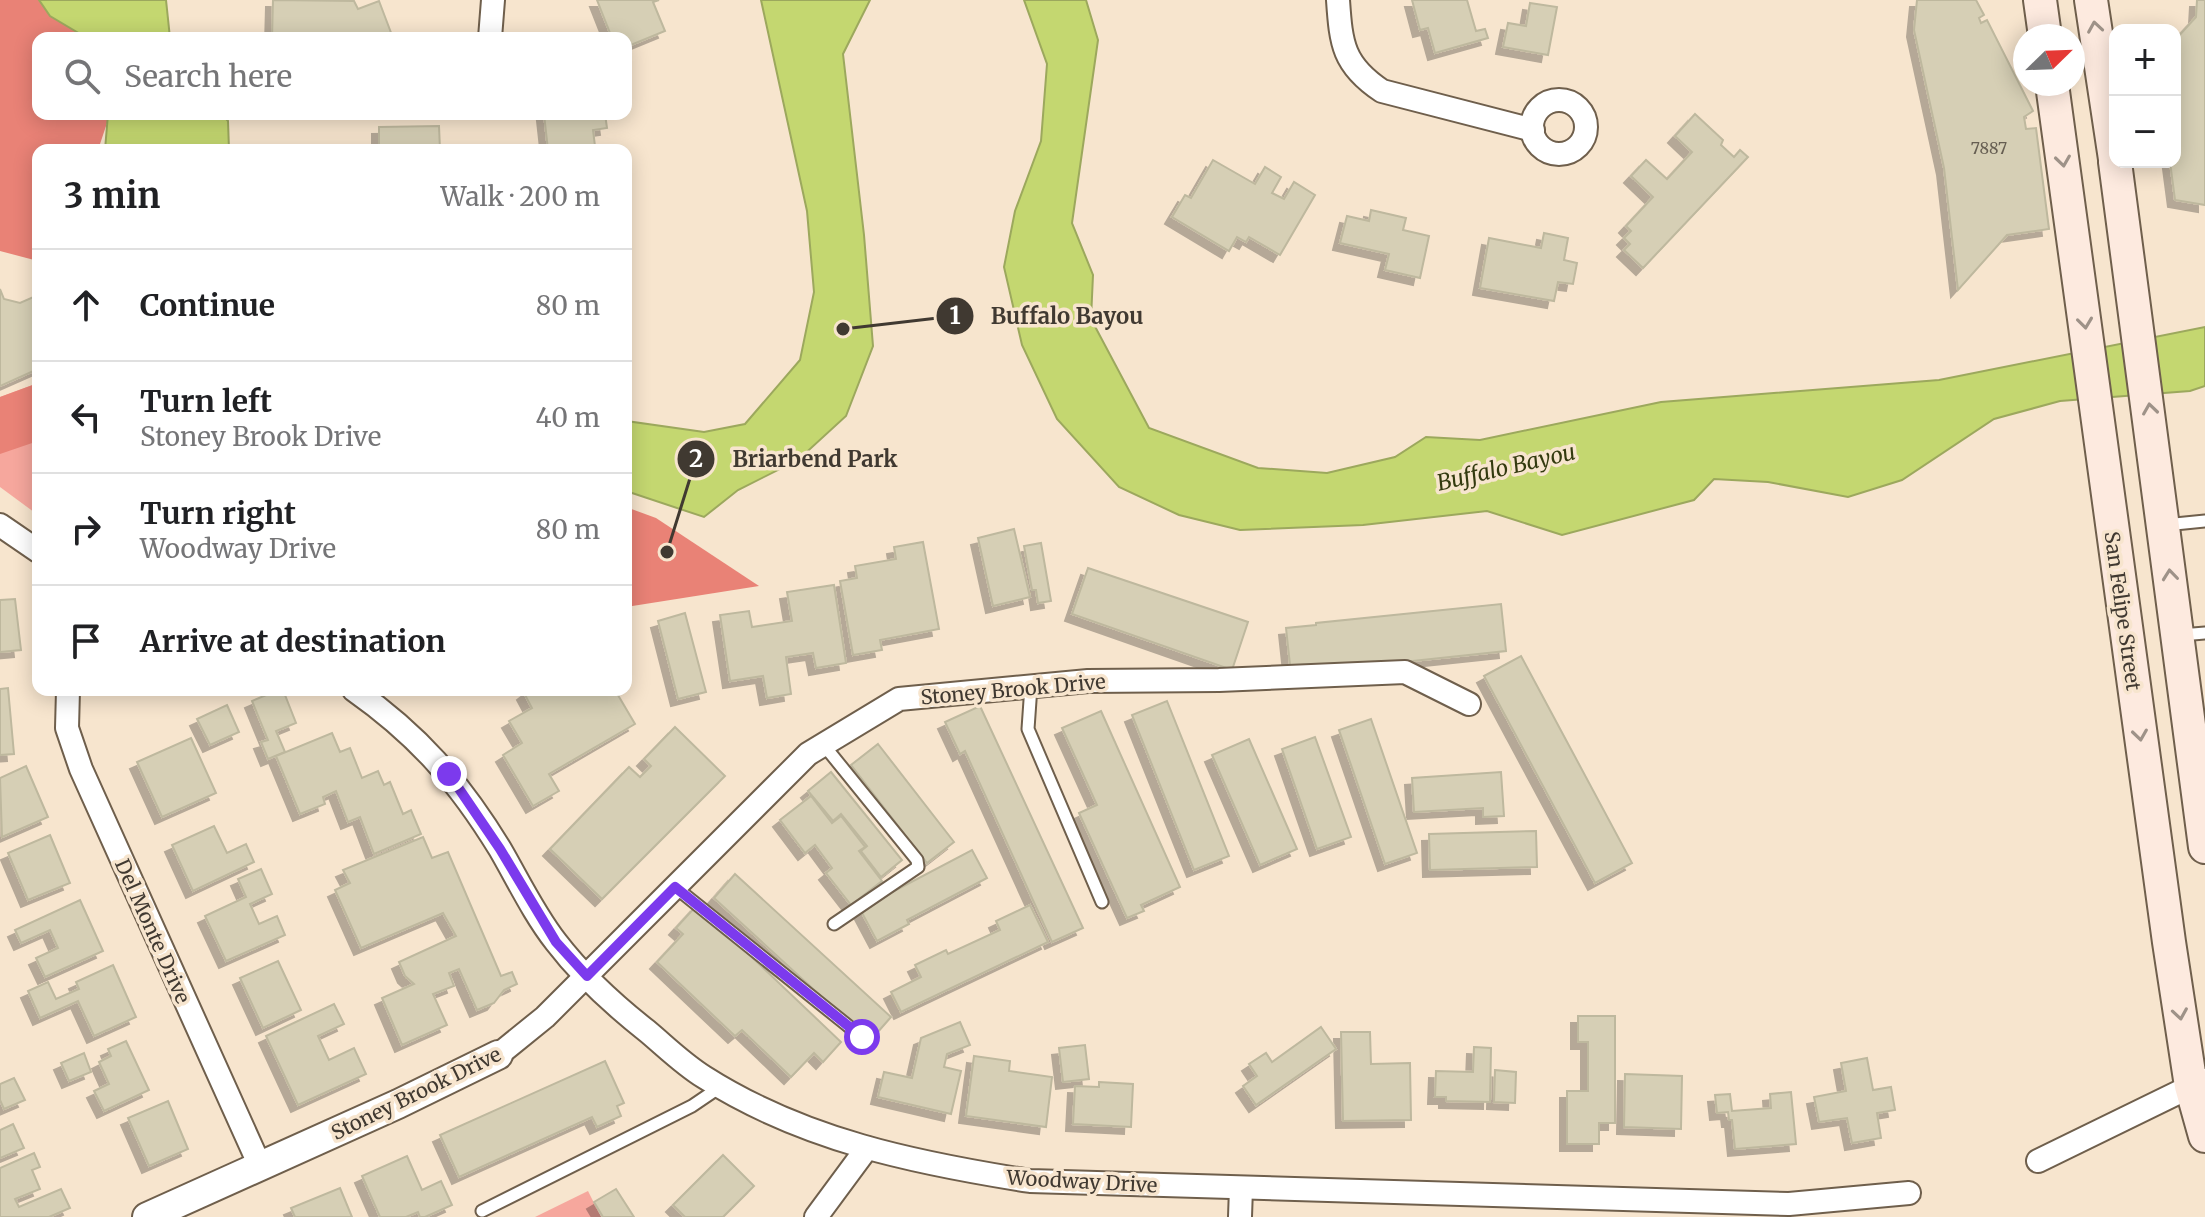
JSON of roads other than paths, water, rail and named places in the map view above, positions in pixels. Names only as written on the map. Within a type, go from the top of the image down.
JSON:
[{"type":"main road","points":[[2040,0],[2043,24]]},
{"type":"main road","points":[[2091,0],[2109,120]]},
{"type":"main road","name":"San Felipe Street","points":[[2054,96],[2127,641],[2205,1136]]},
{"type":"main road","points":[[2116,168],[2164,525],[2191,634],[2205,847]]},
{"type":"main road","points":[[2127,641],[2191,634]]},
{"type":"street","points":[[490,32],[493,0]]},
{"type":"street","points":[[1338,0],[1341,42],[1362,78],[1382,91],[1533,130]]},
{"type":"street","points":[[0,525],[32,547]]},
{"type":"street","name":"Stoney Brook Drive","points":[[147,1217],[398,1104],[498,1055],[545,1017],[808,754],[899,699],[1088,681],[1219,680],[1405,672],[1469,704]]},
{"type":"street","name":"Del Monte Drive","points":[[68,696],[67,728],[81,769],[260,1166]]},
{"type":"street","name":"Woodway Drive","points":[[362,696],[414,738],[449,774],[500,849],[556,942],[619,1008],[701,1075],[758,1108],[804,1129],[943,1167],[1030,1181],[1241,1188],[1592,1208],[1789,1204],[1858,1208],[1909,1193]]},
{"type":"street","points":[[2038,1161],[2198,1083]]},
{"type":"street","points":[[816,1217],[867,1148]]},
{"type":"street","points":[[1240,1217],[1241,1188]]},
{"type":"street","points":[[1789,1204],[1810,1217]]},
{"type":"lane","points":[[2164,525],[2205,521]]},
{"type":"lane","points":[[1031,686],[1028,729],[1102,902]]},
{"type":"lane","points":[[823,744],[917,860],[918,867],[834,924]]},
{"type":"lane","points":[[675,887],[862,1037]]},
{"type":"lane","points":[[482,1211],[692,1106],[720,1086]]},
{"type":"water","points":[[39,0],[166,0],[169,32],[77,32],[50,16]]},
{"type":"water","points":[[761,0],[870,0],[843,54],[873,346],[846,416],[798,460],[738,490],[704,517],[632,493],[632,422],[704,432],[745,424],[800,360],[814,292],[807,211]]},
{"type":"water","points":[[1024,0],[1086,0],[1098,40],[1072,223],[1093,275],[1091,319],[1149,428],[1258,468],[1327,473],[1395,457],[1426,437],[1480,440],[1661,402],[1939,380],[2205,327],[2205,386],[2190,391],[2060,401],[1994,419],[1902,480],[1848,497],[1768,482],[1714,479],[1694,500],[1562,535],[1487,511],[1363,525],[1240,530],[1179,515],[1119,487],[1057,419],[1022,345],[1004,267],[1015,211],[1041,141],[1047,64]]},
{"type":"water","points":[[108,120],[228,121],[229,144],[106,144]]},
{"type":"place","name":"Buffalo Bayou","points":[[843,329]]},
{"type":"place","name":"Briarbend Park","points":[[667,552]]}]
